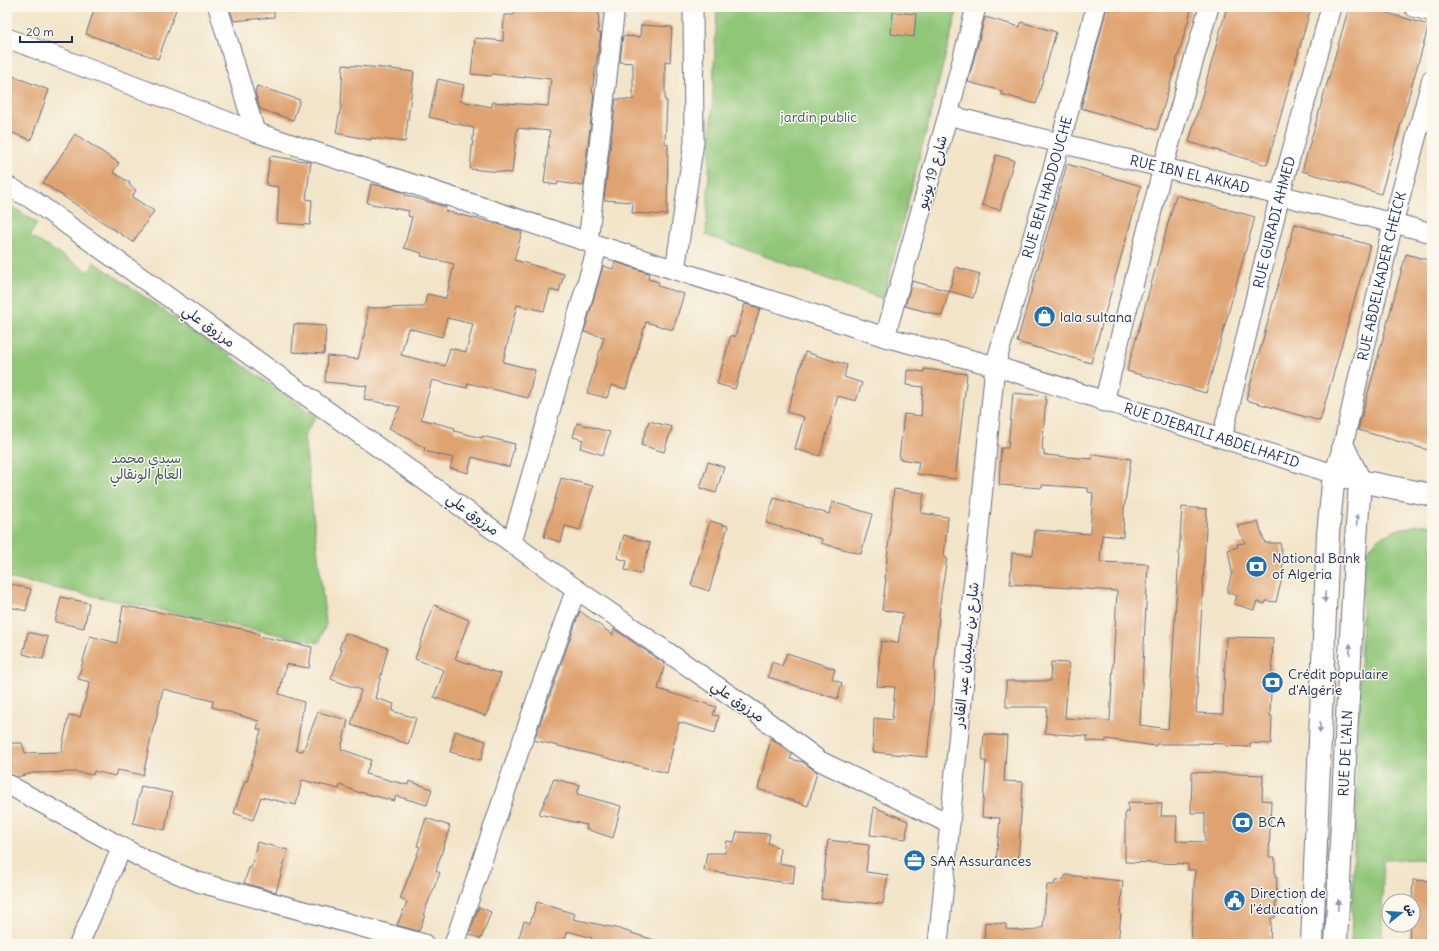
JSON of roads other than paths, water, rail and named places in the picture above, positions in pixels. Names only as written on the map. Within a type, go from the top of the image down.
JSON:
[{"type":"street","points":[[218,7],[255,132]]},
{"type":"street","points":[[675,270],[694,142],[693,7]]},
{"type":"street","name":"شارع 19 يونيو","points":[[885,337],[948,115],[976,7]]},
{"type":"street","name":"RUE BEN HADDOUCHE","points":[[995,366],[1060,144],[1096,7]]},
{"type":"street","points":[[1104,402],[1163,167],[1210,7]]},
{"type":"street","name":"RUE GURADI AHMED","points":[[1222,438],[1280,195],[1331,7]]},
{"type":"street","points":[[1414,7],[1432,12]]},
{"type":"street","points":[[512,542],[593,244],[614,16]]},
{"type":"street","name":"RUE DJEBAILI ABDELHAFID","points":[[7,38],[255,132],[593,244],[885,337],[995,366],[1104,402],[1334,474],[1360,481],[1432,495]]},
{"type":"street","name":"RUE ABDELKADER CHEICK","points":[[1334,474],[1343,446],[1393,223],[1432,79]]},
{"type":"street","name":"RUE IBN EL AKKAD","points":[[948,115],[1060,144],[1163,167],[1432,233]]},
{"type":"street","name":"مرزوق علي","points":[[7,186],[30,198],[576,589],[753,711],[820,761],[950,824]]},
{"type":"street","name":"شارع بن سليمان عبد القادر","points":[[938,944],[995,366]]},
{"type":"street","name":"RUE DE L'ALN","points":[[1336,944],[1360,481],[1343,446]]},
{"type":"street","name":"RUE DE L'ALN","points":[[1312,944],[1328,534],[1334,474]]},
{"type":"street","points":[[454,944],[539,692],[576,589]]},
{"type":"street","points":[[7,784],[147,861],[198,882],[424,944]]},
{"type":"street","points":[[79,944],[122,847]]},
{"type":"street","points":[[1314,866],[1340,866]]},
{"type":"place","name":"lala sultana","points":[[1044,317]]},
{"type":"place","name":"National Bank of Algeria","points":[[1257,566]]},
{"type":"place","name":"Crédit populaire d'Algérie","points":[[1273,682]]},
{"type":"place","name":"BCA","points":[[1243,822]]},
{"type":"place","name":"SAA Assurances","points":[[915,861]]},
{"type":"place","name":"Direction de l'éducation","points":[[1235,901]]},
{"type":"park label","name":"jardin public","points":[[819,117]]},
{"type":"park label","name":"سيدي محمد العالم الونقالي","points":[[146,466]]}]
